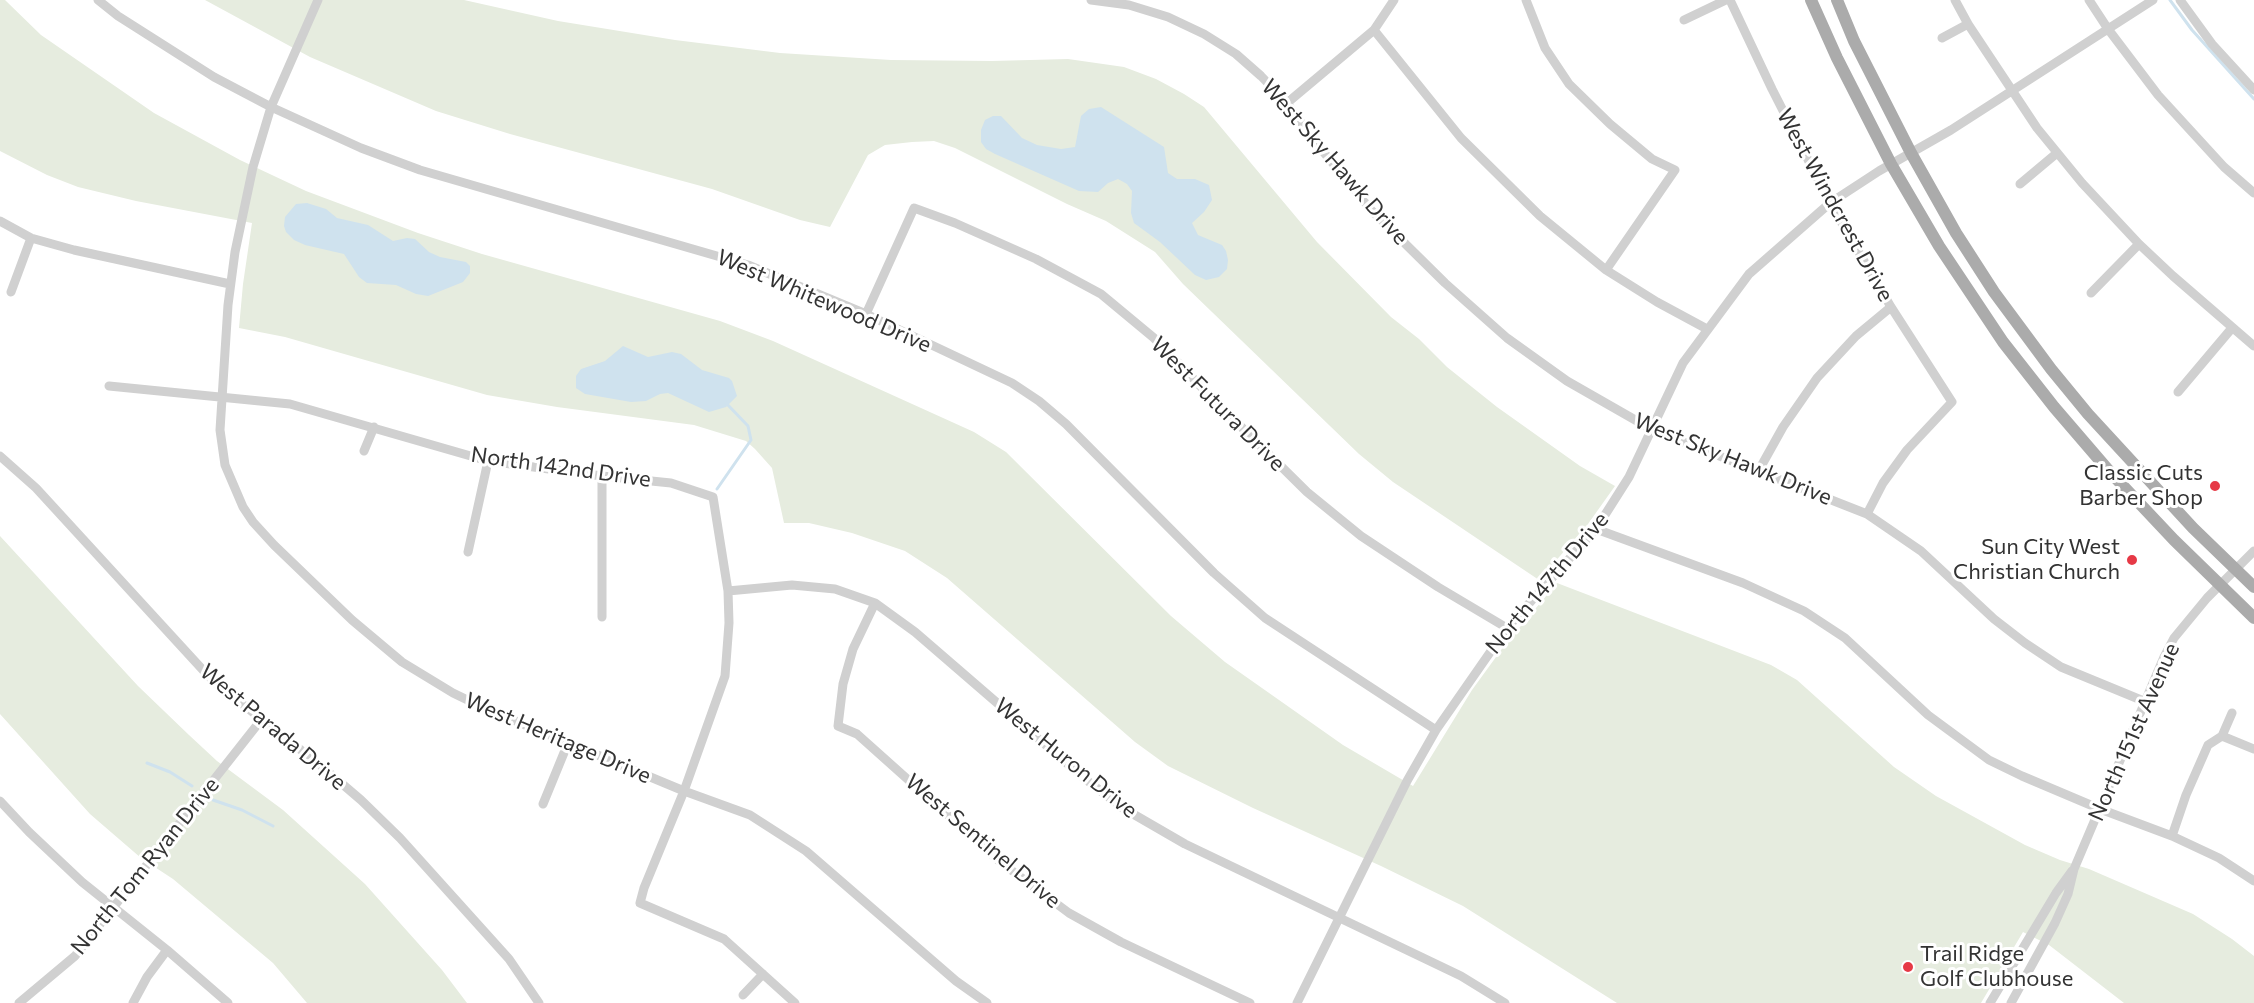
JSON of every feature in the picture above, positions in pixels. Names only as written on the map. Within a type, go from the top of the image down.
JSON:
[{"type":"main road","points":[[1811,0],[1837,58],[1901,158],[2051,369],[2228,577],[2254,618]]},
{"type":"main road","points":[[1837,0],[1901,158],[1959,278],[2027,373],[2109,471],[2228,577],[2254,587]]},
{"type":"street","name":"West Whitewood Drive","points":[[98,0],[118,16],[214,77],[271,107],[361,148],[420,170],[748,265],[866,314],[1012,383],[1040,402],[1075,432],[1214,573],[1265,618],[1436,730]]},
{"type":"street","name":"West Heritage Drive","points":[[318,0],[271,107],[243,208],[230,284],[221,441],[225,465],[243,507],[264,535],[352,620],[402,662],[453,693],[684,791],[750,815],[806,850],[956,981],[987,1003]]},
{"type":"street","name":"West Sky Hawk Drive","points":[[1091,0],[1129,5],[1168,17],[1204,34],[1236,54],[1287,103],[1320,149],[1371,210],[1445,284],[1507,338],[1558,375],[1651,429],[1867,514],[1921,551],[1994,619],[2025,643],[2061,667],[2146,702]]},
{"type":"street","points":[[1287,103],[1374,30],[1394,0]]},
{"type":"street","points":[[1526,0],[1545,48],[1569,84],[1610,124],[1652,159],[1675,170],[1606,270]]},
{"type":"street","points":[[1684,20],[1728,0]]},
{"type":"street","name":"West Windcrest Drive","points":[[1728,0],[1830,202],[1891,306],[1952,402],[1907,450],[1883,483],[1867,514]]},
{"type":"street","points":[[1955,0],[2012,92],[2082,183],[2139,244],[2254,346]]},
{"type":"street","points":[[2089,0],[2158,95],[2224,167],[2254,193]]},
{"type":"street","name":"North 147th Drive","points":[[1297,1003],[1407,781],[1436,730],[1507,628],[1596,529],[1629,477],[1683,363],[1749,274],[1830,202],[2012,92],[2153,0]]},
{"type":"street","points":[[2180,0],[2212,44],[2254,90]]},
{"type":"street","points":[[1942,38],[1968,24]]},
{"type":"street","points":[[1374,30],[1461,138],[1540,216],[1606,270],[1657,302],[1707,328]]},
{"type":"street","points":[[2020,184],[2057,153]]},
{"type":"street","name":"West Futura Drive","points":[[866,314],[914,208],[955,223],[1026,255],[1101,294],[1154,338],[1307,492],[1361,536],[1438,587],[1507,628]]},
{"type":"street","points":[[0,221],[31,237],[111,259],[230,284]]},
{"type":"street","points":[[10,292],[31,237]]},
{"type":"street","points":[[2091,293],[2139,244]]},
{"type":"street","points":[[1760,470],[1783,427],[1817,378],[1856,336],[1891,306]]},
{"type":"street","points":[[2178,392],[2232,328]]},
{"type":"street","name":"North 142nd Drive","points":[[109,386],[290,404],[488,461],[671,483],[713,497],[728,591]]},
{"type":"street","points":[[364,451],[374,427]]},
{"type":"street","name":"West Parada Drive","points":[[0,456],[36,488],[213,681],[320,765],[400,838],[509,959],[539,1003]]},
{"type":"street","points":[[468,552],[488,461]]},
{"type":"street","points":[[602,476],[602,617]]},
{"type":"street","points":[[1596,529],[1743,583],[1804,611],[1845,638],[1928,715],[1989,760],[2100,809],[2172,836],[2219,858],[2254,881]]},
{"type":"street","name":"North 151st Avenue","points":[[2012,1003],[2068,894],[2074,869],[2174,638],[2207,598],[2254,551]]},
{"type":"street","name":"West Huron Drive","points":[[728,591],[792,585],[835,589],[875,603],[915,632],[1084,778],[1121,807],[1185,844],[1461,976],[1505,1003]]},
{"type":"street","points":[[728,591],[729,623],[725,676],[684,791],[640,903],[724,939],[795,1003]]},
{"type":"street","name":"West Sentinel Drive","points":[[875,603],[853,649],[843,684],[838,726],[857,734],[999,861],[1069,913],[1121,942],[1250,1003]]},
{"type":"street","points":[[2172,836],[2186,795],[2208,745],[2222,736],[2232,713]]},
{"type":"street","name":"North Tom Ryan Drive","points":[[18,1003],[75,956],[261,720]]},
{"type":"street","points":[[2222,736],[2254,749]]},
{"type":"street","points":[[543,804],[568,743]]},
{"type":"street","points":[[0,801],[28,832],[82,882],[167,950],[228,1003]]},
{"type":"street","name":"North 151st Avenue","points":[[1990,1003],[2056,893],[2074,869]]},
{"type":"street","points":[[133,1003],[147,976],[167,950]]},
{"type":"street","points":[[743,995],[763,974]]},
{"type":"street","points":[[1997,993],[2012,1003]]},
{"type":"shaded area","points":[[0,0],[5,0],[41,35],[154,113],[240,160],[306,191],[482,254],[720,321],[773,341],[974,432],[1006,452],[1171,616],[1225,662],[1343,745],[1413,786],[1472,690],[1504,646],[1557,583],[1771,665],[1797,680],[1894,767],[1936,796],[2025,845],[2089,869],[2193,914],[2254,956],[2254,1003],[2124,1003],[2049,945],[2023,932],[1981,1003],[1617,1003],[1463,906],[1168,766],[1135,742],[947,578],[905,551],[852,533],[809,523],[784,523],[772,468],[746,441],[694,425],[557,407],[487,395],[285,337],[239,328],[252,223],[136,201],[78,187],[47,175],[0,151]]},
{"type":"shaded area","points":[[205,0],[464,0],[558,21],[675,40],[780,53],[891,60],[1068,59],[1124,67],[1156,79],[1204,107],[1317,242],[1391,317],[1419,339],[1447,367],[1497,407],[1580,466],[1615,486],[1588,524],[1539,580],[1393,482],[1359,454],[1183,284],[1155,252],[1106,221],[955,148],[934,141],[912,142],[885,145],[868,155],[830,227],[800,220],[712,189],[510,134],[436,111],[310,57]]},
{"type":"shaded area","points":[[0,536],[138,686],[189,735],[217,761],[283,810],[365,884],[442,970],[467,1003],[307,1003],[273,963],[173,879],[141,858],[90,814],[0,714]]},
{"type":"water","points":[[1101,107],[1164,147],[1168,173],[1177,179],[1195,179],[1209,185],[1212,200],[1204,212],[1192,223],[1198,235],[1222,245],[1226,251],[1227,269],[1219,277],[1206,280],[1195,275],[1160,242],[1134,223],[1131,213],[1132,191],[1127,184],[1118,179],[1108,183],[1098,192],[1079,191],[995,154],[986,149],[981,142],[981,130],[985,120],[993,116],[1001,116],[1022,138],[1037,145],[1061,149],[1075,147],[1081,116],[1089,109]]},
{"type":"water","points":[[307,203],[326,209],[337,218],[368,225],[393,241],[415,239],[429,252],[440,257],[466,262],[470,266],[470,273],[463,282],[428,296],[416,294],[396,285],[367,283],[359,277],[344,254],[305,245],[294,240],[286,232],[285,217],[296,204]]},
{"type":"water","points":[[623,346],[648,357],[672,352],[681,354],[702,370],[729,378],[737,396],[726,407],[709,412],[668,393],[646,401],[631,402],[585,394],[576,388],[576,376],[581,369],[605,361]]},
{"type":"waterway","points":[[2170,0],[2192,30],[2254,99]]},
{"type":"waterway","points":[[717,489],[751,440],[748,426],[726,403]]},
{"type":"waterway","points":[[147,763],[170,772],[192,786]]},
{"type":"waterway","points":[[213,800],[242,810],[273,826]]},
{"type":"place","name":"Classic Cuts Barber Shop","points":[[2215,486]]},
{"type":"place","name":"Sun City West Christian Church","points":[[2132,560]]},
{"type":"place","name":"Trail Ridge Golf Clubhouse","points":[[1908,967]]}]
